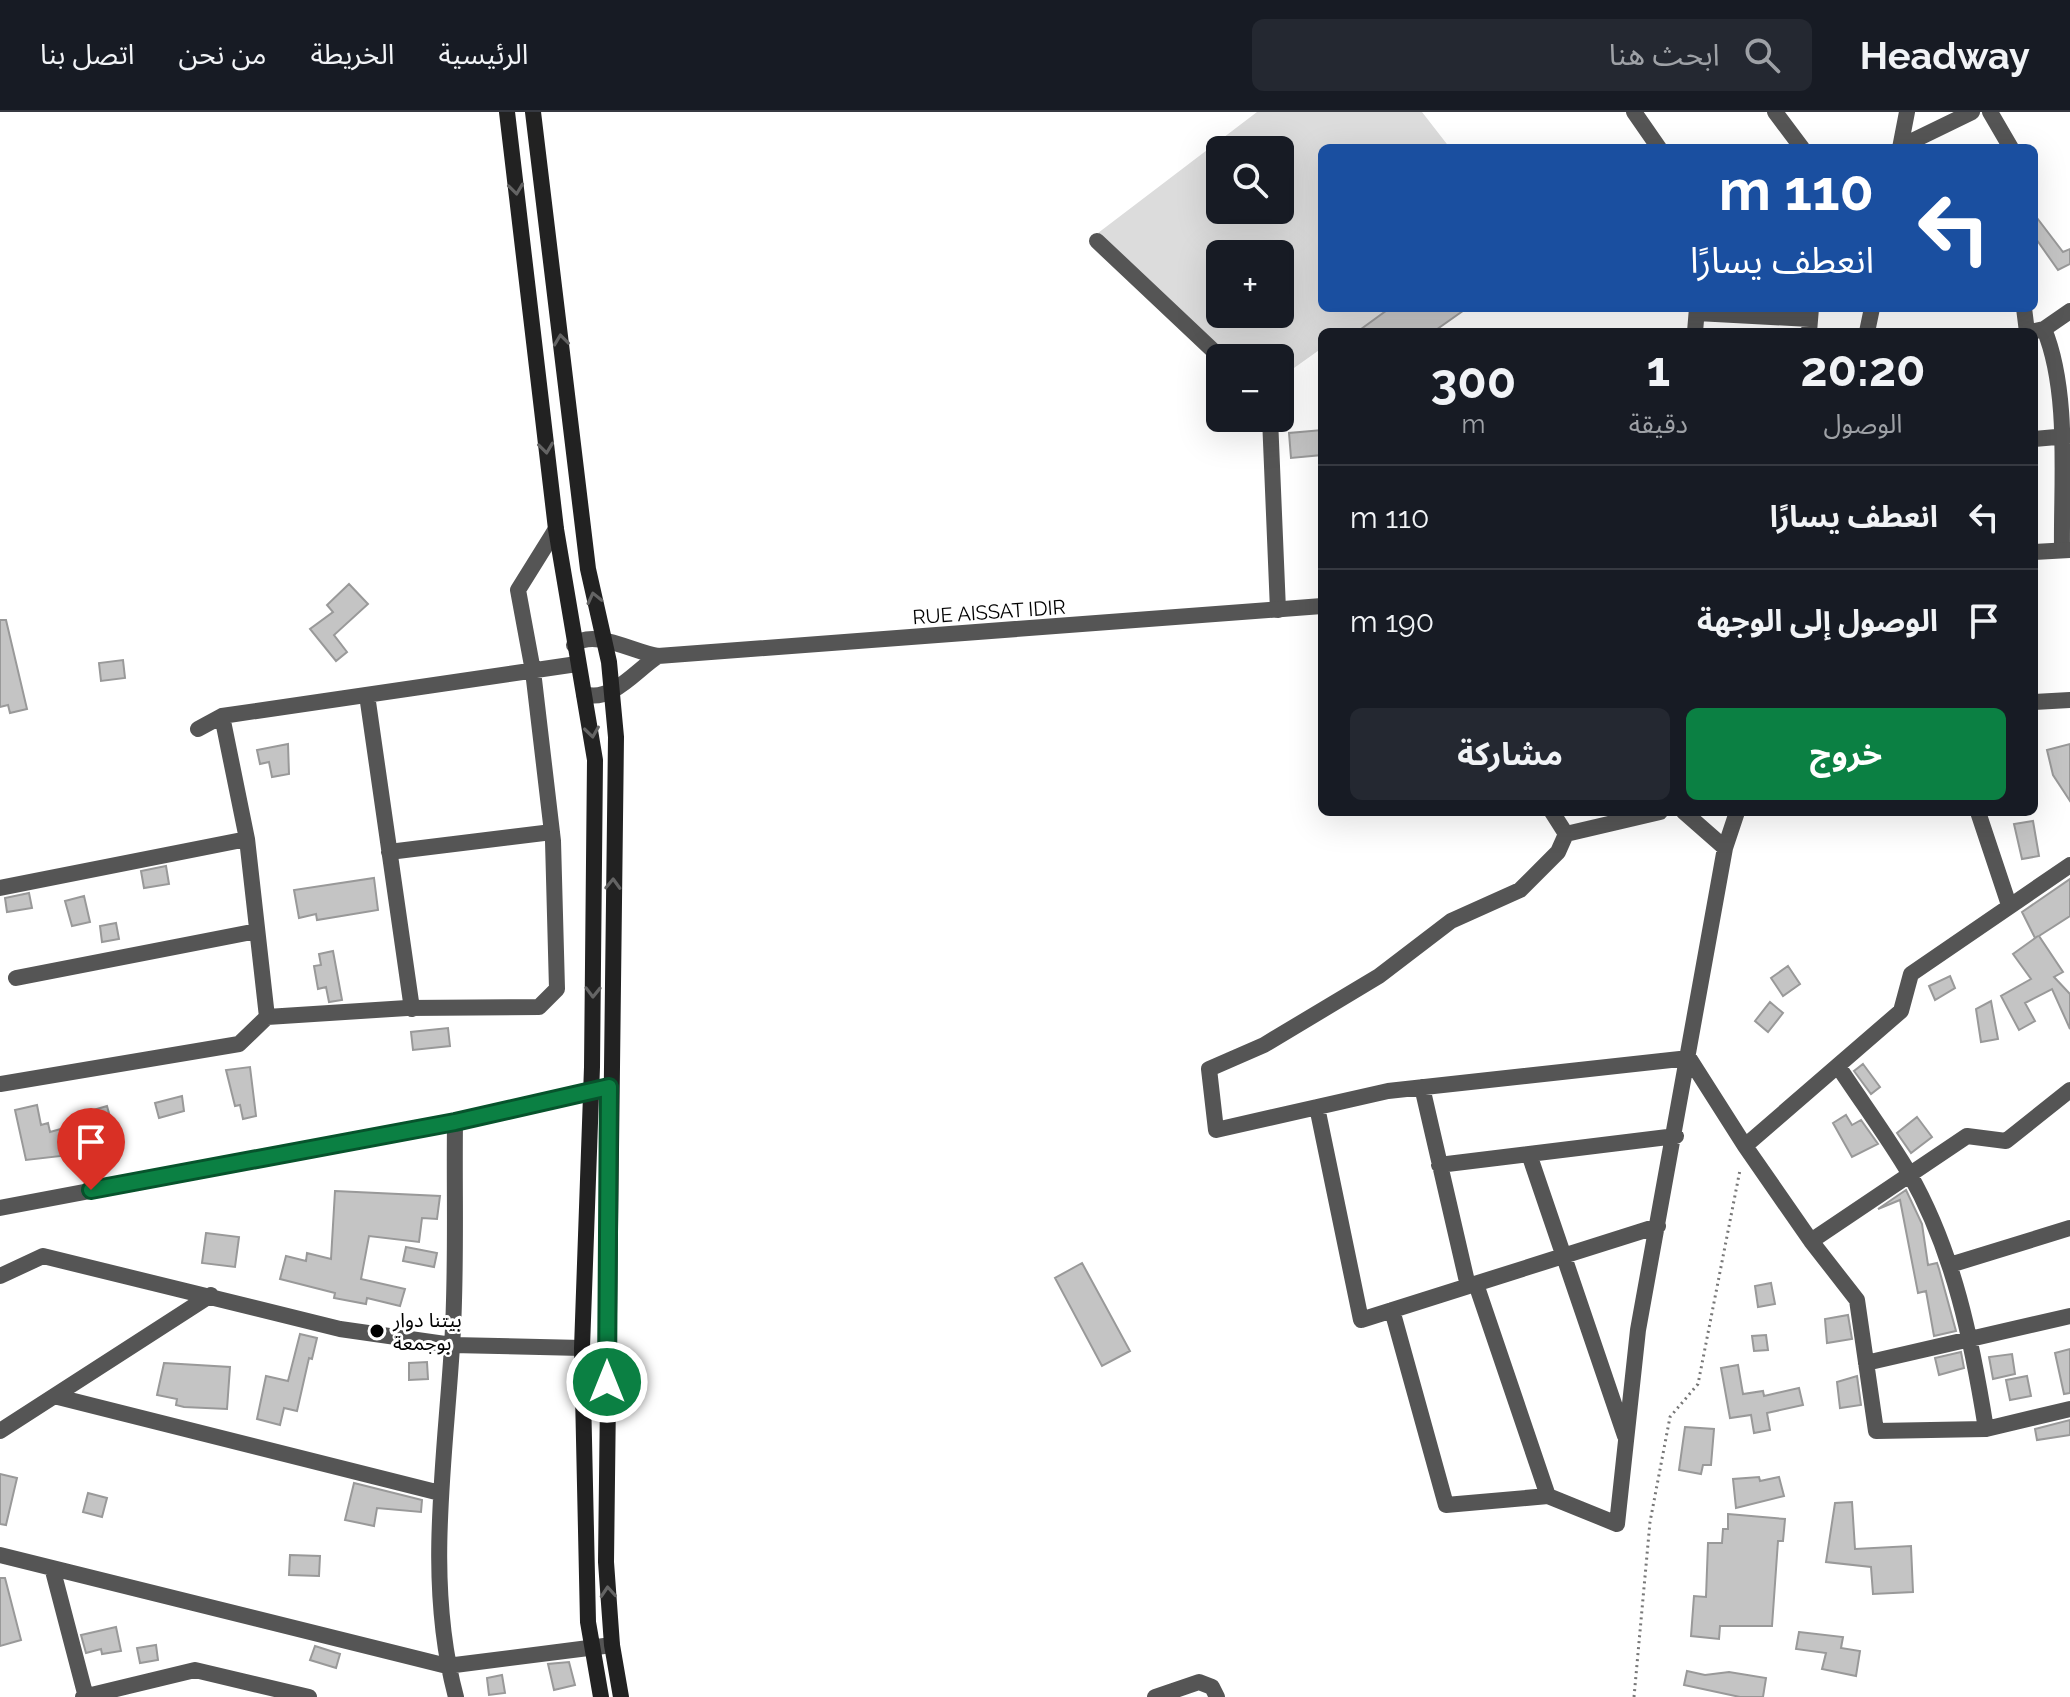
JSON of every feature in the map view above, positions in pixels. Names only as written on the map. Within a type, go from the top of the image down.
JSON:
[{"type":"main road","points":[[507,112],[556,529],[595,760],[591,1090],[582,1348],[590,1649],[601,1697]]},
{"type":"main road","points":[[533,112],[588,569],[612,692],[616,770],[609,1087],[606,1562],[612,1645],[621,1697]]},
{"type":"street","points":[[1634,112],[1656,144]]},
{"type":"street","points":[[1775,112],[1799,144]]},
{"type":"street","points":[[1901,144],[1907,112]]},
{"type":"street","points":[[1908,144],[1972,112]]},
{"type":"street","points":[[1990,112],[2007,144]]},
{"type":"street","points":[[1097,241],[1206,344]]},
{"type":"street","points":[[2038,329],[2070,311]]},
{"type":"street","points":[[1720,312],[1810,320]]},
{"type":"street","points":[[2038,335],[2054,353],[2065,437],[2066,550],[2038,552]]},
{"type":"street","points":[[1271,432],[1278,610]]},
{"type":"street","points":[[2038,439],[2065,437]]},
{"type":"street","points":[[0,1084],[239,1044],[267,1017],[412,1009],[539,1007],[557,989],[552,832],[533,671],[518,590],[556,529]]},
{"type":"street","name":"RUE AISSAT IDIR","points":[[604,639],[622,648],[658,656],[1318,606]]},
{"type":"street","points":[[574,645],[586,638],[604,639]]},
{"type":"street","points":[[584,694],[596,696],[612,692],[658,656]]},
{"type":"street","points":[[198,729],[222,716],[577,664]]},
{"type":"street","points":[[367,695],[412,1009]]},
{"type":"street","points":[[2038,702],[2070,700]]},
{"type":"street","points":[[222,716],[247,839],[267,1017]]},
{"type":"street","points":[[1555,816],[1566,834]]},
{"type":"street","points":[[1566,834],[1643,816]]},
{"type":"street","points":[[1689,816],[1725,848]]},
{"type":"street","points":[[1392,1310],[1446,1505],[1548,1496],[1617,1524],[1638,1330],[1676,1136],[1725,848],[1736,816]]},
{"type":"street","points":[[1979,816],[2009,905]]},
{"type":"street","points":[[389,852],[552,832]]},
{"type":"street","points":[[1566,834],[1558,852],[1520,890],[1451,921],[1379,976],[1264,1045],[1209,1069],[1216,1130],[1422,1087],[1689,1058]]},
{"type":"street","points":[[0,888],[247,839]]},
{"type":"street","points":[[1745,1146],[1901,1011],[1911,974],[2070,865]]},
{"type":"street","points":[[16,978],[257,931]]},
{"type":"street","points":[[1689,1058],[1745,1146],[1811,1241],[1857,1300],[1876,1431],[1986,1429],[2070,1409]]},
{"type":"street","points":[[1838,1066],[1910,1174],[1950,1265],[1972,1339],[1986,1429]]},
{"type":"street","points":[[0,1208],[455,1122],[609,1087]]},
{"type":"street","points":[[1422,1087],[1439,1165],[1472,1285],[1548,1496]]},
{"type":"street","points":[[1811,1241],[1967,1136],[2006,1141],[2070,1090]]},
{"type":"street","points":[[1317,1107],[1361,1320],[1658,1226]]},
{"type":"street","points":[[455,1122],[452,1345],[440,1493],[447,1666],[456,1697]]},
{"type":"street","points":[[1439,1165],[1676,1136]]},
{"type":"street","points":[[1529,1154],[1627,1441]]},
{"type":"street","points":[[1950,1265],[2070,1228]]},
{"type":"street","points":[[0,1276],[43,1256],[340,1329],[452,1345],[582,1348]]},
{"type":"street","points":[[0,1431],[211,1295]]},
{"type":"street","points":[[1866,1363],[2070,1316]]},
{"type":"street","points":[[54,1396],[440,1493]]},
{"type":"street","points":[[0,1555],[53,1571],[447,1666],[612,1645]]},
{"type":"street","points":[[53,1571],[85,1697],[195,1670],[309,1697]]},
{"type":"street","points":[[1157,1697],[1199,1682],[1212,1687],[1217,1697]]},
{"type":"path","points":[[1634,1697],[1650,1522],[1670,1417],[1698,1384],[1745,1146]]},
{"type":"shaded area","points":[[1257,112],[1422,112],[1447,144],[1318,144],[1318,312],[1461,312],[1439,328],[1318,328],[1318,351],[1294,368],[1294,344],[1213,344],[1098,233],[1206,151],[1206,224],[1294,224],[1294,136],[1225,136]]},
{"type":"building","points":[[2038,219],[2063,252],[2070,249],[2070,264],[2058,270],[2038,242]]},
{"type":"building","points":[[1384,312],[1461,312],[1439,328],[1362,328]]},
{"type":"building","points":[[1318,430],[1318,455],[1291,458],[1289,433]]},
{"type":"building","points":[[349,584],[368,604],[334,635],[347,652],[336,661],[310,629],[333,612],[327,605]]},
{"type":"building","points":[[0,620],[6,620],[27,709],[10,713],[8,705],[0,707]]},
{"type":"building","points":[[123,660],[125,678],[101,681],[99,663]]},
{"type":"building","points":[[288,744],[289,774],[272,777],[269,762],[260,764],[257,750]]},
{"type":"building","points":[[2070,744],[2070,801],[2053,775],[2047,750]]},
{"type":"building","points":[[2033,821],[2039,856],[2022,859],[2014,824]]},
{"type":"building","points":[[166,866],[169,884],[144,888],[141,871]]},
{"type":"building","points":[[374,878],[378,910],[317,920],[316,914],[299,918],[294,890]]},
{"type":"building","points":[[2070,879],[2070,916],[2039,936],[2063,972],[2054,977],[2070,994],[2070,1029],[2052,989],[2025,1003],[2035,1021],[2019,1030],[2001,996],[2031,979],[2013,954],[2038,936],[2035,938],[2022,912]]},
{"type":"building","points":[[29,893],[32,908],[7,912],[5,898]]},
{"type":"building","points":[[84,896],[90,922],[72,926],[65,901]]},
{"type":"building","points":[[116,923],[119,939],[102,942],[100,926]]},
{"type":"building","points":[[333,951],[342,1000],[329,1002],[326,987],[318,989],[314,966],[321,965],[319,954]]},
{"type":"building","points":[[1788,966],[1800,984],[1783,996],[1771,978]]},
{"type":"building","points":[[1950,976],[1955,988],[1935,1000],[1929,986]]},
{"type":"building","points":[[1991,1001],[1998,1039],[1981,1042],[1976,1009]]},
{"type":"building","points":[[1770,1002],[1783,1013],[1768,1032],[1755,1021]]},
{"type":"building","points":[[448,1028],[450,1046],[413,1050],[411,1032]]},
{"type":"building","points":[[1863,1064],[1880,1087],[1871,1094],[1854,1071]]},
{"type":"building","points":[[250,1067],[256,1116],[243,1119],[240,1105],[235,1106],[226,1070]]},
{"type":"building","points":[[182,1096],[184,1111],[159,1118],[155,1103]]},
{"type":"building","points":[[37,1105],[41,1125],[48,1123],[50,1132],[93,1120],[90,1111],[107,1106],[115,1135],[84,1144],[90,1165],[73,1170],[69,1155],[26,1160],[15,1110]]},
{"type":"building","points":[[1846,1115],[1852,1125],[1861,1120],[1878,1144],[1852,1157],[1833,1123]]},
{"type":"building","points":[[1917,1117],[1932,1137],[1911,1153],[1897,1133]]},
{"type":"building","points":[[1906,1190],[1922,1224],[1928,1265],[1937,1263],[1956,1331],[1934,1336],[1926,1291],[1918,1293],[1900,1200],[1878,1209]]},
{"type":"building","points":[[335,1191],[440,1196],[437,1219],[422,1218],[419,1242],[369,1236],[361,1279],[405,1289],[400,1306],[367,1298],[366,1304],[334,1298],[335,1293],[280,1279],[286,1256],[306,1261],[307,1253],[331,1259]]},
{"type":"building","points":[[206,1233],[239,1237],[235,1267],[202,1263]]},
{"type":"building","points":[[406,1247],[437,1253],[434,1267],[403,1261]]},
{"type":"building","points":[[1082,1263],[1130,1351],[1102,1366],[1055,1278]]},
{"type":"building","points":[[1771,1283],[1775,1304],[1758,1307],[1755,1286]]},
{"type":"building","points":[[1848,1315],[1852,1339],[1827,1343],[1825,1319]]},
{"type":"building","points":[[300,1334],[317,1338],[312,1359],[309,1358],[297,1411],[284,1408],[280,1425],[257,1419],[266,1376],[288,1381]]},
{"type":"building","points":[[1766,1335],[1768,1350],[1754,1351],[1752,1336]]},
{"type":"building","points":[[2070,1349],[2070,1393],[2064,1394],[2055,1353]]},
{"type":"building","points":[[1961,1352],[1964,1368],[1939,1375],[1935,1358]]},
{"type":"building","points":[[2012,1354],[2015,1374],[1993,1379],[1989,1357]]},
{"type":"building","points":[[427,1362],[428,1379],[409,1380],[409,1363]]},
{"type":"building","points":[[164,1363],[230,1367],[227,1409],[184,1407],[176,1405],[177,1399],[157,1395]]},
{"type":"building","points":[[1738,1365],[1743,1394],[1763,1391],[1764,1396],[1799,1388],[1803,1405],[1767,1413],[1770,1430],[1754,1433],[1751,1415],[1730,1418],[1721,1368]]},
{"type":"building","points":[[1857,1376],[1861,1405],[1840,1408],[1837,1382]]},
{"type":"building","points":[[2027,1376],[2031,1396],[2010,1400],[2006,1380]]},
{"type":"building","points":[[2070,1420],[2070,1435],[2037,1440],[2035,1429]]},
{"type":"building","points":[[1685,1427],[1714,1429],[1711,1465],[1703,1465],[1701,1474],[1679,1470]]},
{"type":"building","points":[[0,1474],[17,1478],[6,1525],[0,1524]]},
{"type":"building","points":[[1759,1477],[1760,1481],[1779,1477],[1784,1496],[1736,1508],[1733,1479]]},
{"type":"building","points":[[354,1483],[422,1500],[421,1512],[377,1508],[374,1526],[345,1520]]},
{"type":"building","points":[[88,1493],[107,1498],[102,1517],[83,1512]]},
{"type":"building","points":[[1852,1502],[1855,1549],[1911,1546],[1913,1592],[1873,1594],[1871,1567],[1826,1562],[1835,1503]]},
{"type":"building","points":[[1728,1514],[1785,1519],[1783,1541],[1778,1541],[1772,1626],[1720,1626],[1719,1639],[1691,1636],[1694,1596],[1706,1597],[1708,1543],[1722,1543],[1723,1529],[1728,1529]]},
{"type":"building","points":[[290,1555],[320,1556],[319,1576],[289,1575]]},
{"type":"building","points":[[0,1578],[5,1578],[21,1640],[0,1646]]},
{"type":"building","points":[[116,1627],[121,1651],[102,1654],[101,1649],[86,1653],[81,1635]]},
{"type":"building","points":[[1799,1632],[1843,1637],[1841,1648],[1860,1651],[1856,1676],[1822,1669],[1826,1653],[1796,1649]]},
{"type":"building","points":[[156,1645],[158,1660],[140,1663],[137,1648]]},
{"type":"building","points":[[315,1646],[340,1654],[336,1668],[310,1660]]},
{"type":"building","points":[[569,1662],[575,1685],[554,1690],[548,1664]]},
{"type":"building","points":[[1687,1671],[1705,1675],[1729,1672],[1766,1678],[1763,1697],[1740,1697],[1684,1685]]},
{"type":"building","points":[[502,1675],[505,1693],[489,1695],[487,1678]]},
{"type":"place","name":"بيتنا دوار بوجمعة","points":[[377,1331]]},
{"type":"route","points":[[91,1190],[455,1122],[609,1087],[607,1382]]}]
